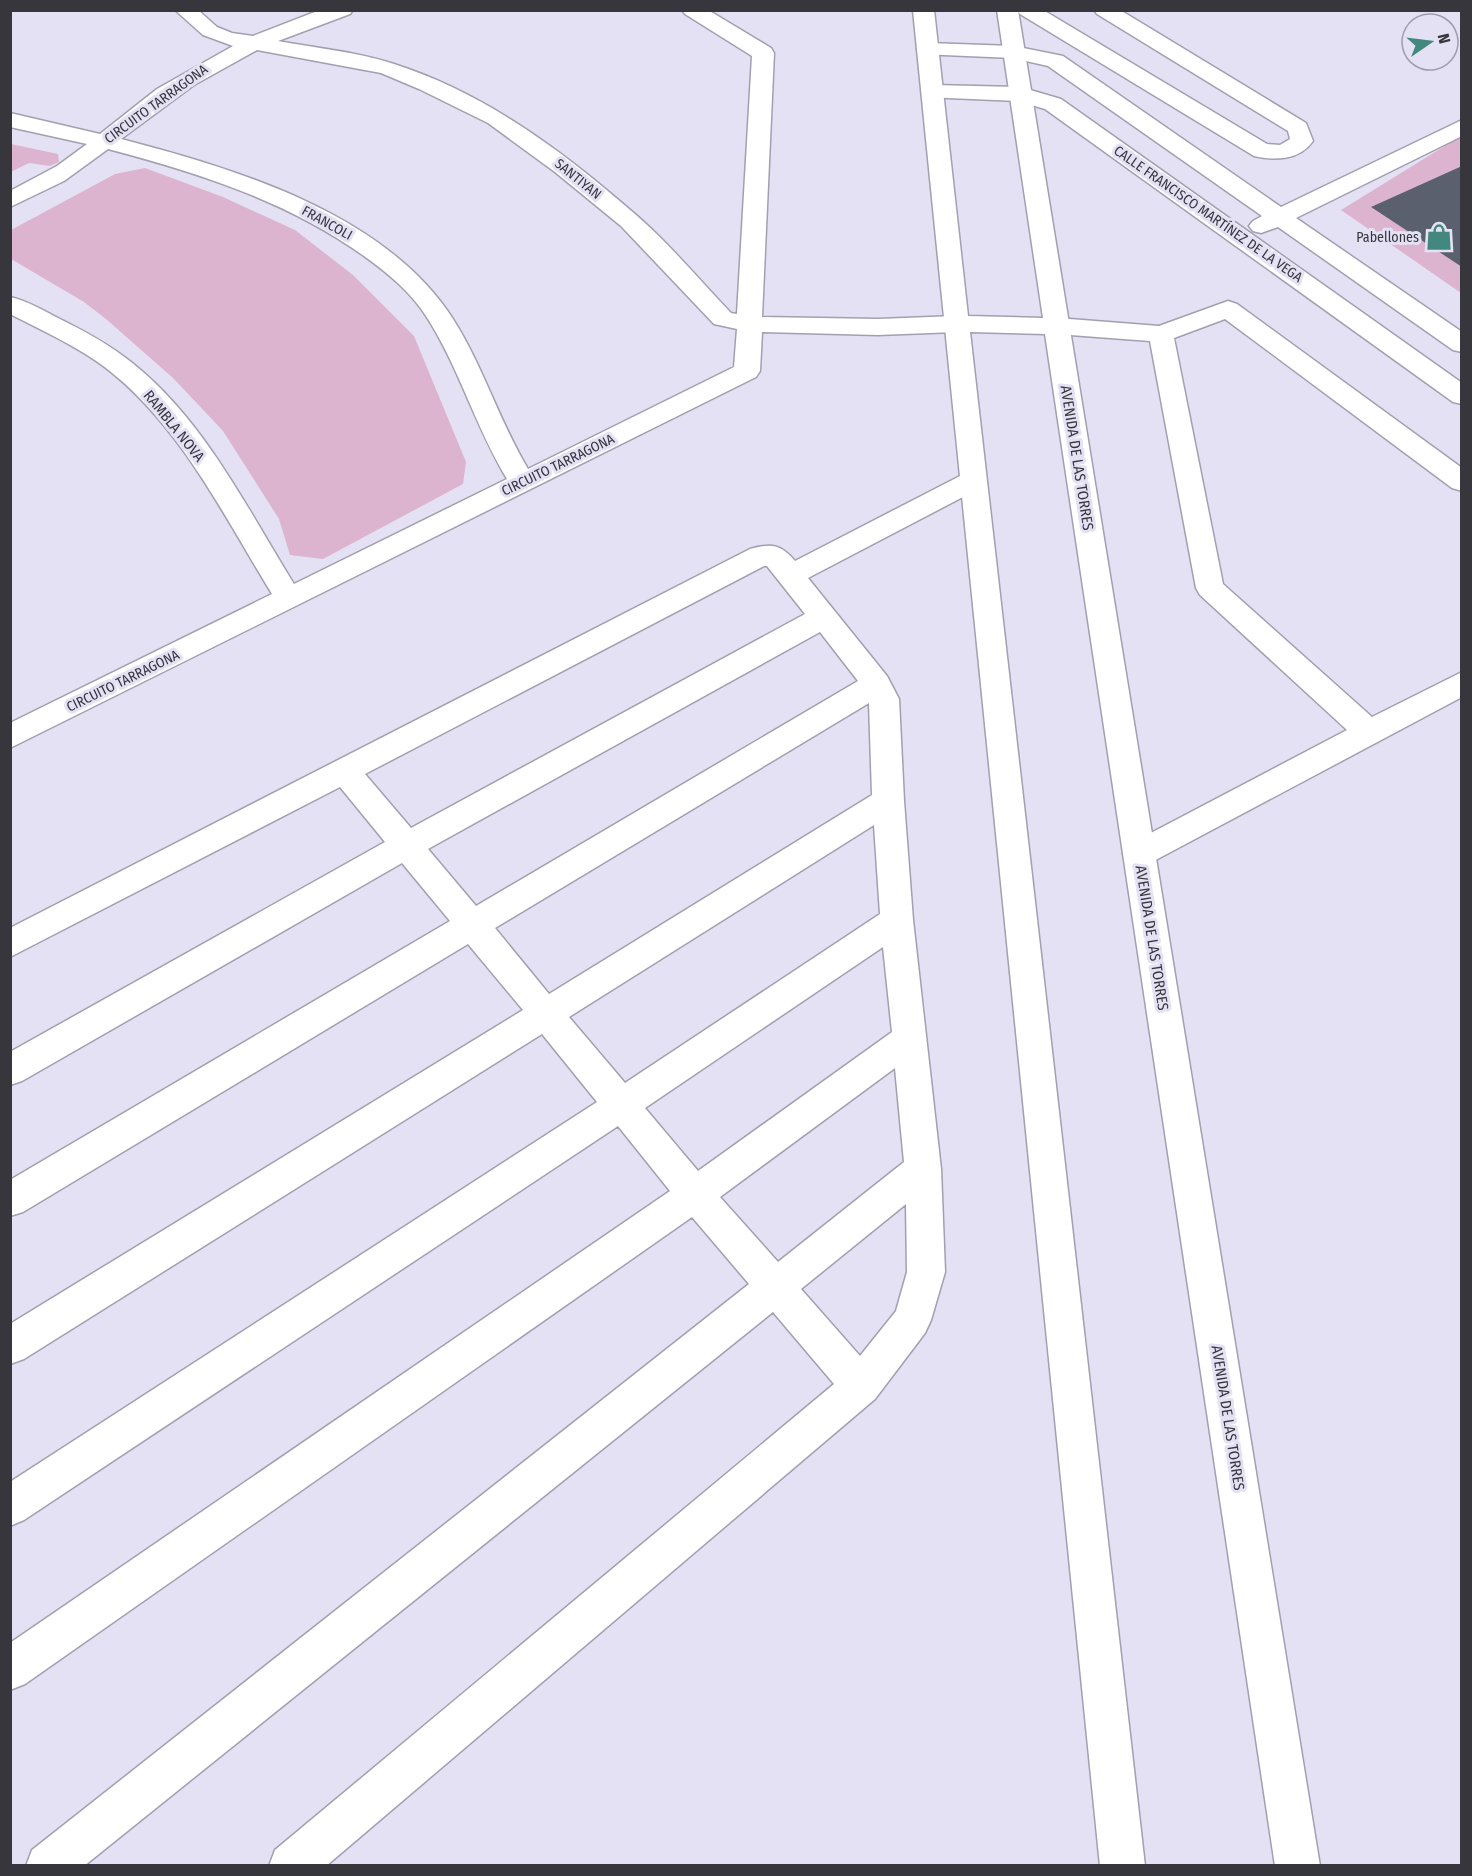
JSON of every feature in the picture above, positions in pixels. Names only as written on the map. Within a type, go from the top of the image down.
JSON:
[{"type":"street","name":"SANTIYAN","points":[[185,10],[210,32],[227,38],[386,68],[427,84],[496,118],[563,166],[629,221],[723,319],[748,324],[878,327],[956,324],[1057,327],[1161,334]]},
{"type":"street","name":"CIRCUITO TARRAGONA","points":[[10,200],[48,182],[163,95],[213,63],[297,24],[343,10]]},
{"type":"street","name":"CIRCUITO TARRAGONA","points":[[10,737],[747,371],[763,53],[692,10]]},
{"type":"street","points":[[923,10],[1123,1866]]},
{"type":"street","name":"AVENIDA DE LAS TORRES","points":[[1007,10],[1298,1866]]},
{"type":"street","points":[[1027,10],[1262,151],[1284,152],[1302,141],[1298,128],[1104,10]]},
{"type":"street","points":[[928,49],[1013,52],[1055,62],[1461,345]]},
{"type":"street","name":"CALLE FRANCISCO MARTÍNEZ DE LA VEGA","points":[[933,92],[1020,94],[1053,104],[1461,396]]},
{"type":"street","name":"FRANCOLI","points":[[10,120],[103,141],[247,185],[309,211],[365,244],[414,284],[442,323],[466,364],[501,445],[523,483]]},
{"type":"street","points":[[1239,236],[1461,127]]},
{"type":"street","name":"RAMBLA NOVA","points":[[10,304],[97,350],[127,372],[162,407],[198,454],[289,598]]},
{"type":"street","points":[[1369,732],[1210,588],[1161,334],[1228,309],[1461,482]]},
{"type":"street","points":[[791,575],[972,481]]},
{"type":"street","points":[[10,945],[760,556],[775,556],[877,684],[884,699],[888,801],[897,920],[923,1169],[926,1272],[912,1320],[861,1386],[291,1866]]},
{"type":"street","points":[[10,1070],[407,845],[824,617]]},
{"type":"street","points":[[1139,854],[1461,683]]},
{"type":"street","points":[[10,1200],[877,684]]},
{"type":"street","points":[[345,771],[621,1106],[861,1386]]},
{"type":"street","points":[[10,1346],[888,801]]},
{"type":"street","points":[[10,1506],[621,1106],[897,920]]},
{"type":"street","points":[[10,1669],[695,1194],[911,1037]]},
{"type":"street","points":[[48,1866],[923,1169]]},
{"type":"shaded area","points":[[1461,136],[1461,293],[1341,210]]},
{"type":"shaded area","points":[[11,144],[58,154],[59,162],[50,166],[29,163],[11,172]]},
{"type":"shaded area","points":[[145,168],[223,197],[295,230],[353,275],[414,336],[466,462],[463,484],[323,559],[290,555],[279,519],[223,431],[173,378],[106,319],[84,302],[11,259],[11,230],[115,174]]},
{"type":"building","name":"Pabellones","points":[[1462,166],[1462,267],[1371,207]]},
{"type":"place","name":"Pabellones","points":[[1439,237]]}]
